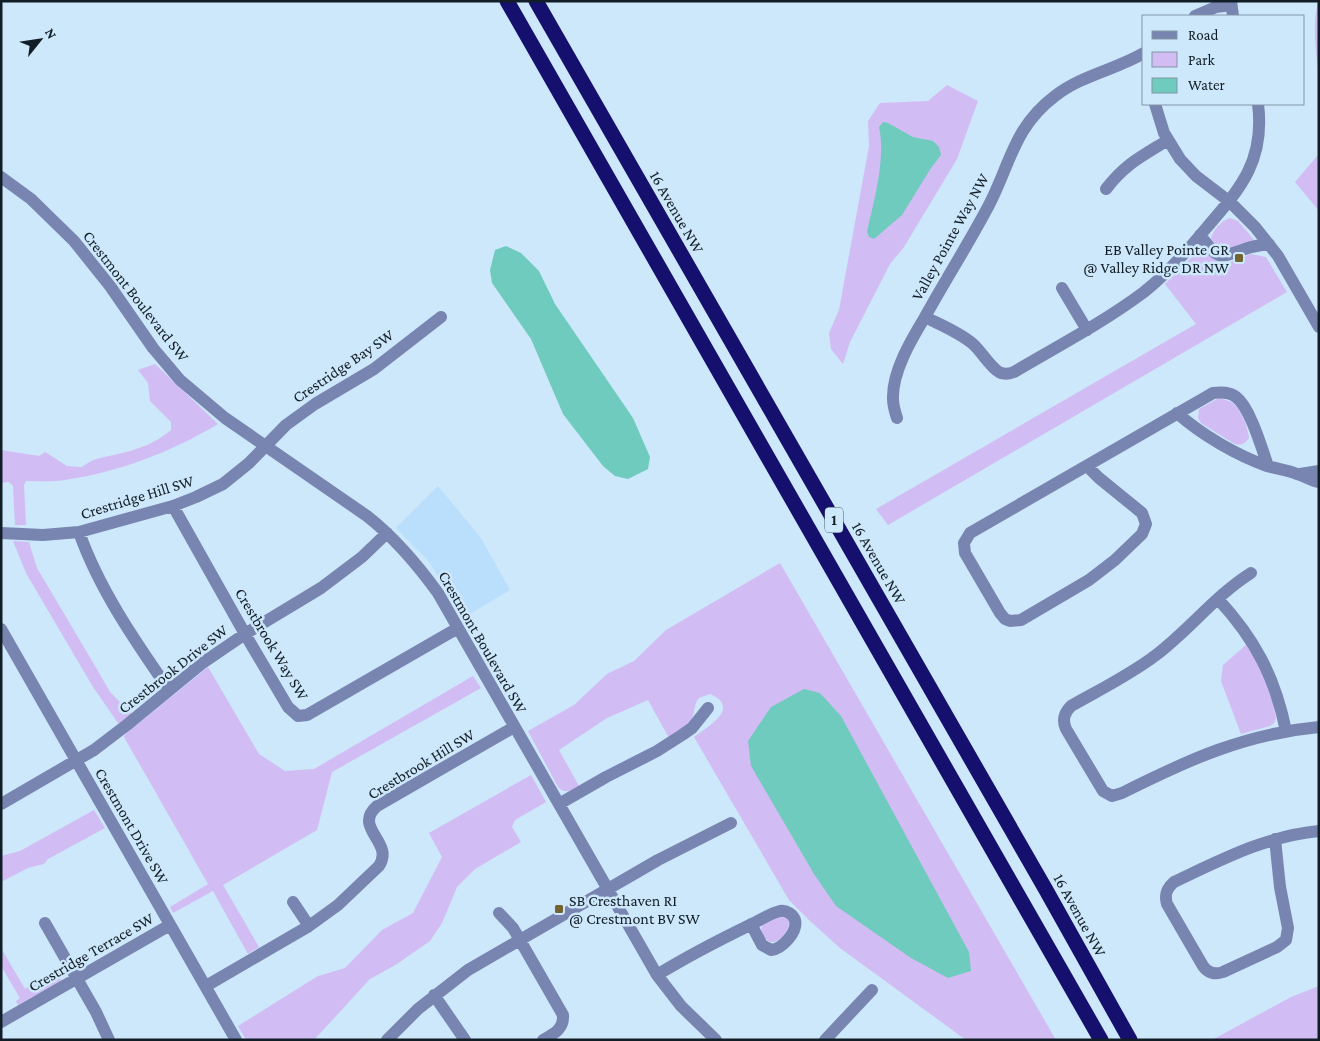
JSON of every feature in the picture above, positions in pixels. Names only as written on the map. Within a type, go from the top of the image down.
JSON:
[{"type":"highway","name":"1","points":[[507,1],[1101,1040]]},
{"type":"highway","name":"16 Avenue NW","points":[[536,1],[1046,890],[1130,1040]]},
{"type":"street","points":[[1197,15],[1216,7],[1232,7]]},
{"type":"street","name":"Valley Pointe Way NW","points":[[1142,58],[1074,83],[1053,97],[1033,117],[1012,150],[990,203],[925,317],[959,334],[979,350],[995,369],[1001,373],[1014,372],[1087,330],[1146,291],[1166,272],[1230,202],[1246,178],[1258,143],[1260,120],[1258,105]]},
{"type":"street","points":[[1155,105],[1168,140],[1186,166],[1230,202],[1256,227],[1289,275],[1319,327]]},
{"type":"street","points":[[1106,188],[1117,174],[1129,164],[1168,140]]},
{"type":"street","name":"Crestmont Boulevard SW","points":[[1,177],[31,199],[74,241],[110,286],[153,348],[180,380],[221,415],[367,516],[387,533],[420,569],[438,593],[658,976],[681,1006],[716,1040]]},
{"type":"street","points":[[1200,235],[1218,255],[1226,256],[1247,248],[1269,244]]},
{"type":"street","points":[[1062,288],[1087,330]]},
{"type":"street","name":"Crestridge Bay SW","points":[[265,445],[300,414],[374,369],[441,317]]},
{"type":"street","points":[[897,418],[893,390],[902,359],[925,317]]},
{"type":"street","points":[[1087,466],[1142,513],[1146,521],[1142,534],[1114,560],[1088,580],[1021,620],[1008,620],[1000,613],[965,553],[965,538],[970,533],[1214,393],[1223,392],[1232,395],[1243,405],[1268,466]]},
{"type":"street","points":[[1177,413],[1192,426],[1224,446],[1268,466],[1300,474],[1313,482],[1319,482]]},
{"type":"street","name":"Crestridge Hill SW","points":[[1,533],[43,535],[79,532],[173,506],[224,484],[249,463],[265,445]]},
{"type":"street","points":[[1300,474],[1319,470]]},
{"type":"street","name":"Crestbrook Way SW","points":[[173,506],[288,707],[298,716],[307,715],[458,628]]},
{"type":"street","points":[[79,532],[94,569],[114,606],[169,690]]},
{"type":"street","name":"Crestbrook Drive SW","points":[[1,804],[76,761],[128,724],[201,664],[245,634],[321,588],[362,557],[387,533]]},
{"type":"street","points":[[1251,573],[1230,587],[1188,628],[1155,656],[1071,706],[1064,716],[1066,729],[1103,791],[1112,796],[1122,794],[1182,764],[1216,750],[1286,730],[1319,727]]},
{"type":"street","points":[[1218,599],[1242,626],[1264,661],[1280,702],[1286,730]]},
{"type":"street","name":"Crestmont Drive SW","points":[[1,628],[236,1040]]},
{"type":"street","points":[[559,804],[657,751],[682,735],[692,728],[708,708]]},
{"type":"street","name":"Crestbrook Hill SW","points":[[206,986],[310,926],[347,897],[382,861],[384,851],[369,823],[374,809],[514,727]]},
{"type":"street","points":[[387,1040],[434,995],[468,970],[658,860],[731,823]]},
{"type":"street","points":[[1275,839],[1280,887],[1288,928],[1286,940],[1277,947],[1223,972],[1218,974],[1211,973],[1203,966],[1167,904],[1165,899],[1167,890],[1174,882],[1253,846],[1275,839],[1319,831]]},
{"type":"street","points":[[293,902],[310,926]]},
{"type":"street","points":[[499,913],[513,928],[563,1015],[559,1030],[543,1040]]},
{"type":"street","points":[[45,923],[96,1012],[109,1040]]},
{"type":"street","points":[[658,976],[696,952],[751,924]]},
{"type":"street","name":"Crestridge Terrace SW","points":[[1,1022],[170,925]]},
{"type":"street","points":[[826,1040],[872,990]]},
{"type":"street","points":[[434,995],[465,1040]]},
{"type":"shaded area","points":[[438,486],[481,538],[510,590],[463,618],[430,563],[396,528]]},
{"type":"green space","points":[[1319,1],[1319,78],[1315,30]]},
{"type":"green space","points":[[947,85],[978,101],[957,159],[904,247],[890,264],[850,342],[843,364],[831,349],[829,333],[839,310],[869,146],[868,121],[880,103],[928,101]]},
{"type":"green space","points":[[1319,154],[1319,211],[1295,182]]},
{"type":"green space","points":[[1230,218],[1238,221],[1254,240],[1226,251],[1219,249],[1211,239],[1218,226]]},
{"type":"green space","points":[[1202,247],[1212,257],[1225,264],[1251,254],[1266,257],[1287,292],[888,525],[876,509],[1196,324],[1165,284]]},
{"type":"green space","points":[[155,364],[218,424],[163,452],[105,472],[65,480],[26,481],[24,485],[26,525],[15,525],[13,486],[9,482],[1,483],[1,450],[39,456],[45,452],[67,466],[82,467],[95,460],[132,450],[159,439],[171,430],[171,422],[150,401],[148,383],[138,370]]},
{"type":"green space","points":[[1219,398],[1231,402],[1245,423],[1249,438],[1240,445],[1233,443],[1201,423],[1198,418],[1199,409]]},
{"type":"green space","points":[[13,541],[29,542],[37,568],[110,692],[131,713],[124,721],[118,723],[93,687],[26,573]]},
{"type":"green space","points":[[780,563],[1056,1040],[966,1040],[840,948],[789,900],[694,737],[713,723],[722,711],[723,705],[719,699],[710,694],[699,698],[690,721],[685,727],[669,738],[648,700],[607,718],[559,750],[579,786],[568,791],[563,791],[558,787],[528,731],[574,705],[607,674],[634,661],[666,630]]},
{"type":"green space","points":[[1247,644],[1265,680],[1276,718],[1270,726],[1241,734],[1221,681],[1223,665]]},
{"type":"green space","points":[[208,667],[259,754],[285,771],[314,769],[473,676],[481,688],[332,772],[317,830],[223,885],[259,947],[248,954],[213,891],[173,913],[170,907],[208,884],[124,737],[127,731]]},
{"type":"green space","points":[[531,775],[546,802],[515,820],[512,827],[521,842],[475,869],[457,887],[442,923],[430,941],[397,964],[370,979],[314,1040],[246,1040],[238,1026],[318,976],[345,968],[382,930],[413,913],[442,857],[429,833]]},
{"type":"green space","points":[[94,810],[105,828],[48,859],[44,864],[28,868],[1,882],[1,856],[20,851]]},
{"type":"green space","points":[[781,916],[789,921],[789,924],[782,937],[770,942],[765,939],[761,930],[762,927],[769,921]]},
{"type":"green space","points":[[1,948],[25,989],[50,973],[64,971],[60,982],[18,1005],[16,1001],[20,998],[1,966]]},
{"type":"green space","points":[[1319,986],[1319,1040],[1212,1040],[1291,997]]},
{"type":"water","points":[[883,122],[913,137],[933,141],[939,147],[941,155],[902,215],[874,239],[869,237],[867,232],[878,180],[881,152],[879,127]]},
{"type":"water","points":[[506,246],[521,253],[539,271],[555,304],[633,418],[650,457],[648,469],[628,479],[615,476],[603,466],[563,414],[531,339],[492,283],[490,270],[495,250]]},
{"type":"water","points":[[804,689],[820,693],[841,716],[969,952],[971,971],[948,978],[911,958],[836,906],[814,874],[751,766],[748,741],[771,707]]},
{"type":"place","name":"EB Valley Pointe GR @ Valley Ridge DR NW","points":[[1239,258]]},
{"type":"place","name":"SB Cresthaven RI @ Crestmont BV SW","points":[[559,909]]}]
